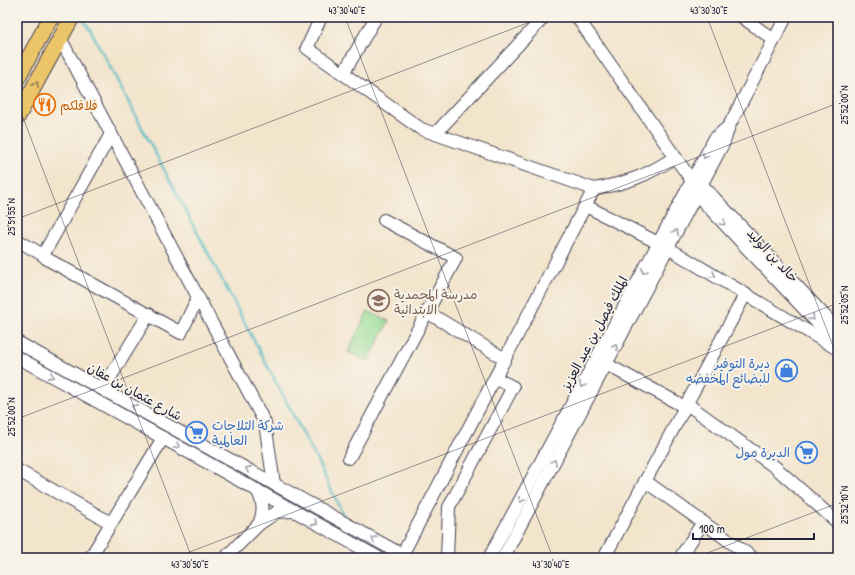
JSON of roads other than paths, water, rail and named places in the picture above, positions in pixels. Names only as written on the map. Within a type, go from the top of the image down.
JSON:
[{"type":"main road","points":[[17,79],[51,17]]},
{"type":"main road","points":[[17,118],[72,17]]},
{"type":"street","points":[[321,17],[307,48],[421,129],[594,189],[622,184],[657,169],[675,157]]},
{"type":"street","points":[[343,74],[376,17]]},
{"type":"street","points":[[435,134],[544,17]]},
{"type":"street","name":"خالد بن الوليد","points":[[577,17],[697,186],[838,330]]},
{"type":"street","points":[[742,17],[774,40]]},
{"type":"street","name":"الملك فيصل بن عبد العزيز","points":[[489,558],[663,245],[724,142],[729,126],[786,17]]},
{"type":"street","points":[[60,38],[264,423],[274,484]]},
{"type":"street","points":[[43,255],[111,134]]},
{"type":"street","name":"خالد بن الوليد","points":[[697,186],[699,197],[838,346]]},
{"type":"street","points":[[405,556],[495,378],[594,189]]},
{"type":"street","points":[[586,206],[663,245],[838,349]]},
{"type":"street","points":[[349,458],[456,258],[384,220]]},
{"type":"street","points":[[17,240],[43,255],[47,259],[181,333],[198,297]]},
{"type":"street","name":"الملك فيصل بن عبد العزيز","points":[[503,558],[606,364],[663,245]]},
{"type":"street","points":[[604,558],[745,295]]},
{"type":"street","points":[[427,312],[505,359]]},
{"type":"street","points":[[103,390],[149,314]]},
{"type":"street","name":"شارع عثمان بن عفان","points":[[17,342],[405,556]]},
{"type":"street","points":[[17,357],[378,558]]},
{"type":"street","points":[[606,364],[686,406],[775,467],[838,523]]},
{"type":"street","points":[[447,558],[449,507],[513,387],[495,378]]},
{"type":"street","points":[[90,558],[163,438]]},
{"type":"street","points":[[17,470],[111,523]]},
{"type":"street","points":[[645,482],[753,558]]},
{"type":"street","points":[[257,490],[261,498],[263,508],[263,515],[259,524]]},
{"type":"street","points":[[228,557],[259,524],[277,512],[295,511]]},
{"type":"street","points":[[680,558],[703,522]]},
{"type":"waterway","points":[[81,17],[90,29],[317,460],[345,519]]},
{"type":"place","name":"فلافلكم","points":[[44,105]]},
{"type":"place","name":"مدرسة المحمدية الابتدائية","points":[[379,301]]},
{"type":"place","name":"ديرة التوفير للبضائع المخفضه","points":[[786,370]]},
{"type":"place","name":"شركة الثلاجات العالمية","points":[[197,432]]},
{"type":"place","name":"الديرة مول","points":[[806,452]]}]
